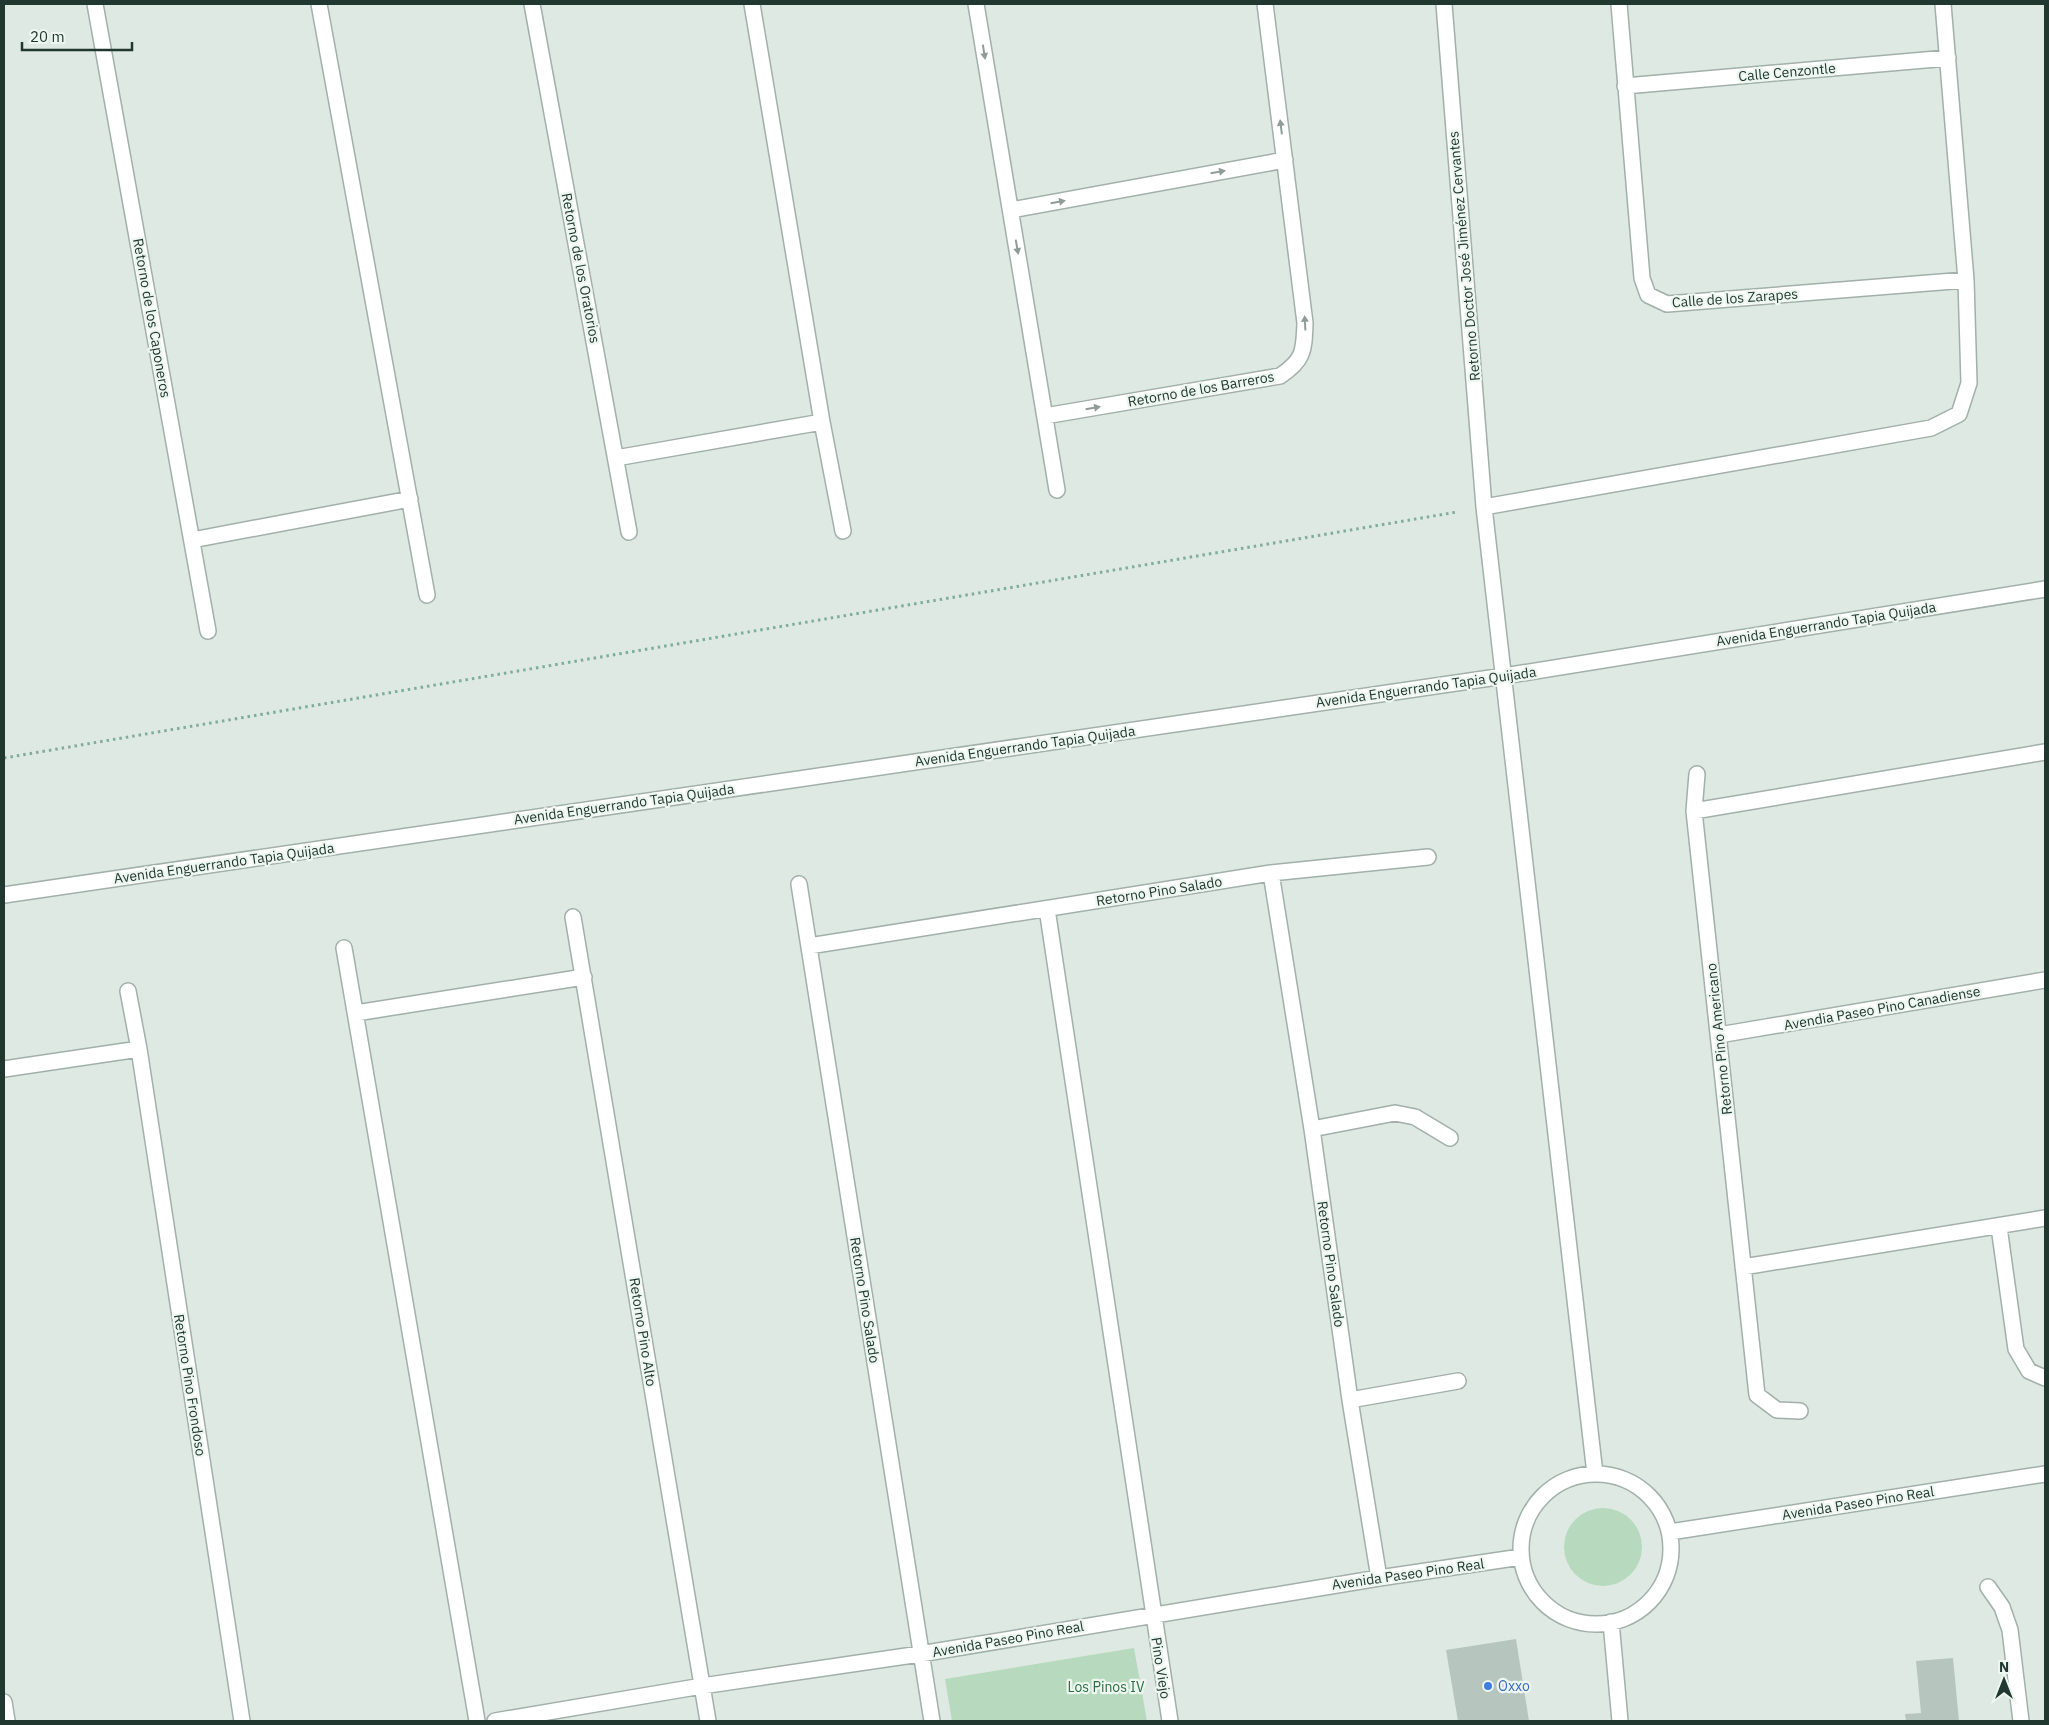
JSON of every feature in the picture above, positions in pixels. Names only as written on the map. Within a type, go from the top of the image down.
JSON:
[{"type":"street","name":"Retorno de los Caponeros","points":[[95,4],[208,631]]},
{"type":"street","points":[[319,4],[427,595]]},
{"type":"street","name":"Retorno de los Oratorios","points":[[532,4],[629,532]]},
{"type":"street","points":[[752,4],[822,422],[843,530]]},
{"type":"street","points":[[976,4],[1057,490]]},
{"type":"street","name":"Retorno de los Barreros","points":[[1045,416],[1280,376],[1292,368],[1304,350],[1305,324],[1265,4]]},
{"type":"street","name":"Retorno Doctor José Jiménez Cervantes","points":[[1444,4],[1484,507],[1596,1474]]},
{"type":"street","name":"Calle de los Zarapes","points":[[1619,4],[1642,278],[1648,295],[1667,304],[1966,280]]},
{"type":"street","points":[[1484,507],[1930,428],[1959,414],[1969,383],[1966,280],[1942,4]]},
{"type":"street","name":"Calle Cenzontle","points":[[1626,86],[1948,58]]},
{"type":"street","points":[[1010,210],[1284,160]]},
{"type":"street","points":[[616,458],[822,422]]},
{"type":"street","points":[[192,540],[410,499]]},
{"type":"street","name":"Avenida Enguerrando Tapia Quijada","points":[[4,895],[1504,676],[2045,588]]},
{"type":"street","points":[[1694,811],[2045,752]]},
{"type":"street","name":"Retorno Pino Americano","points":[[1697,774],[1694,811],[1757,1395],[1777,1410],[1800,1411]]},
{"type":"street","name":"Retorno Pino Salado","points":[[810,946],[1271,873],[1428,857]]},
{"type":"street","name":"Retorno Pino Salado","points":[[1271,873],[1312,1128],[1350,1400],[1379,1578]]},
{"type":"street","name":"Retorno Pino Salado","points":[[799,884],[920,1654]]},
{"type":"street","points":[[1047,909],[1153,1614]]},
{"type":"street","name":"Retorno Pino Alto","points":[[573,917],[708,1721]]},
{"type":"street","points":[[344,948],[477,1721]]},
{"type":"street","points":[[356,1013],[584,977]]},
{"type":"street","name":"Avendia Paseo Pino Canadiense","points":[[1719,1035],[2045,980]]},
{"type":"street","name":"Retorno Pino Frondoso","points":[[128,991],[139,1048],[242,1721]]},
{"type":"street","points":[[4,1069],[139,1048]]},
{"type":"street","points":[[1312,1128],[1395,1113],[1415,1117],[1450,1138]]},
{"type":"street","points":[[1744,1267],[2045,1218]]},
{"type":"street","points":[[1999,1227],[2016,1349],[2029,1371],[2045,1378]]},
{"type":"street","points":[[1350,1400],[1458,1381]]},
{"type":"street","points":[[1596,1474],[1620,1477],[1643,1490],[1660,1508],[1670,1532],[1672,1556],[1665,1579],[1652,1599],[1634,1614],[1611,1622],[1591,1623],[1577,1620],[1552,1609],[1537,1595],[1527,1577],[1522,1557],[1522,1532],[1532,1509],[1549,1491],[1571,1478],[1596,1474]]},
{"type":"street","name":"Avenida Paseo Pino Real","points":[[1670,1532],[2045,1474]]},
{"type":"street","name":"Avenida Paseo Pino Real","points":[[495,1721],[702,1686],[920,1654],[1153,1614],[1522,1557]]},
{"type":"street","points":[[1988,1587],[2002,1607],[2010,1630],[2021,1721]]},
{"type":"street","name":"Pino Viejo","points":[[1153,1614],[1170,1721]]},
{"type":"street","points":[[1611,1622],[1620,1721]]},
{"type":"street","points":[[920,1654],[932,1721]]},
{"type":"street","points":[[4,1702],[7,1721]]},
{"type":"path","points":[[4,758],[1484,507]]},
{"type":"green space","points":[[1603,1508],[1618,1511],[1630,1520],[1639,1532],[1642,1547],[1639,1562],[1630,1574],[1618,1583],[1603,1586],[1588,1583],[1576,1574],[1567,1562],[1564,1547],[1567,1532],[1576,1520],[1588,1511]]},
{"type":"green space","name":"Los Pinos IV","points":[[1134,1648],[1147,1721],[952,1721],[945,1679]]},
{"type":"building","name":"Oxxo","points":[[1516,1639],[1529,1721],[1458,1721],[1446,1650]]},
{"type":"building","points":[[1953,1658],[1959,1721],[1906,1721],[1905,1714],[1921,1713],[1916,1661]]},
{"type":"place","name":"Oxxo","points":[[1488,1686]]}]
